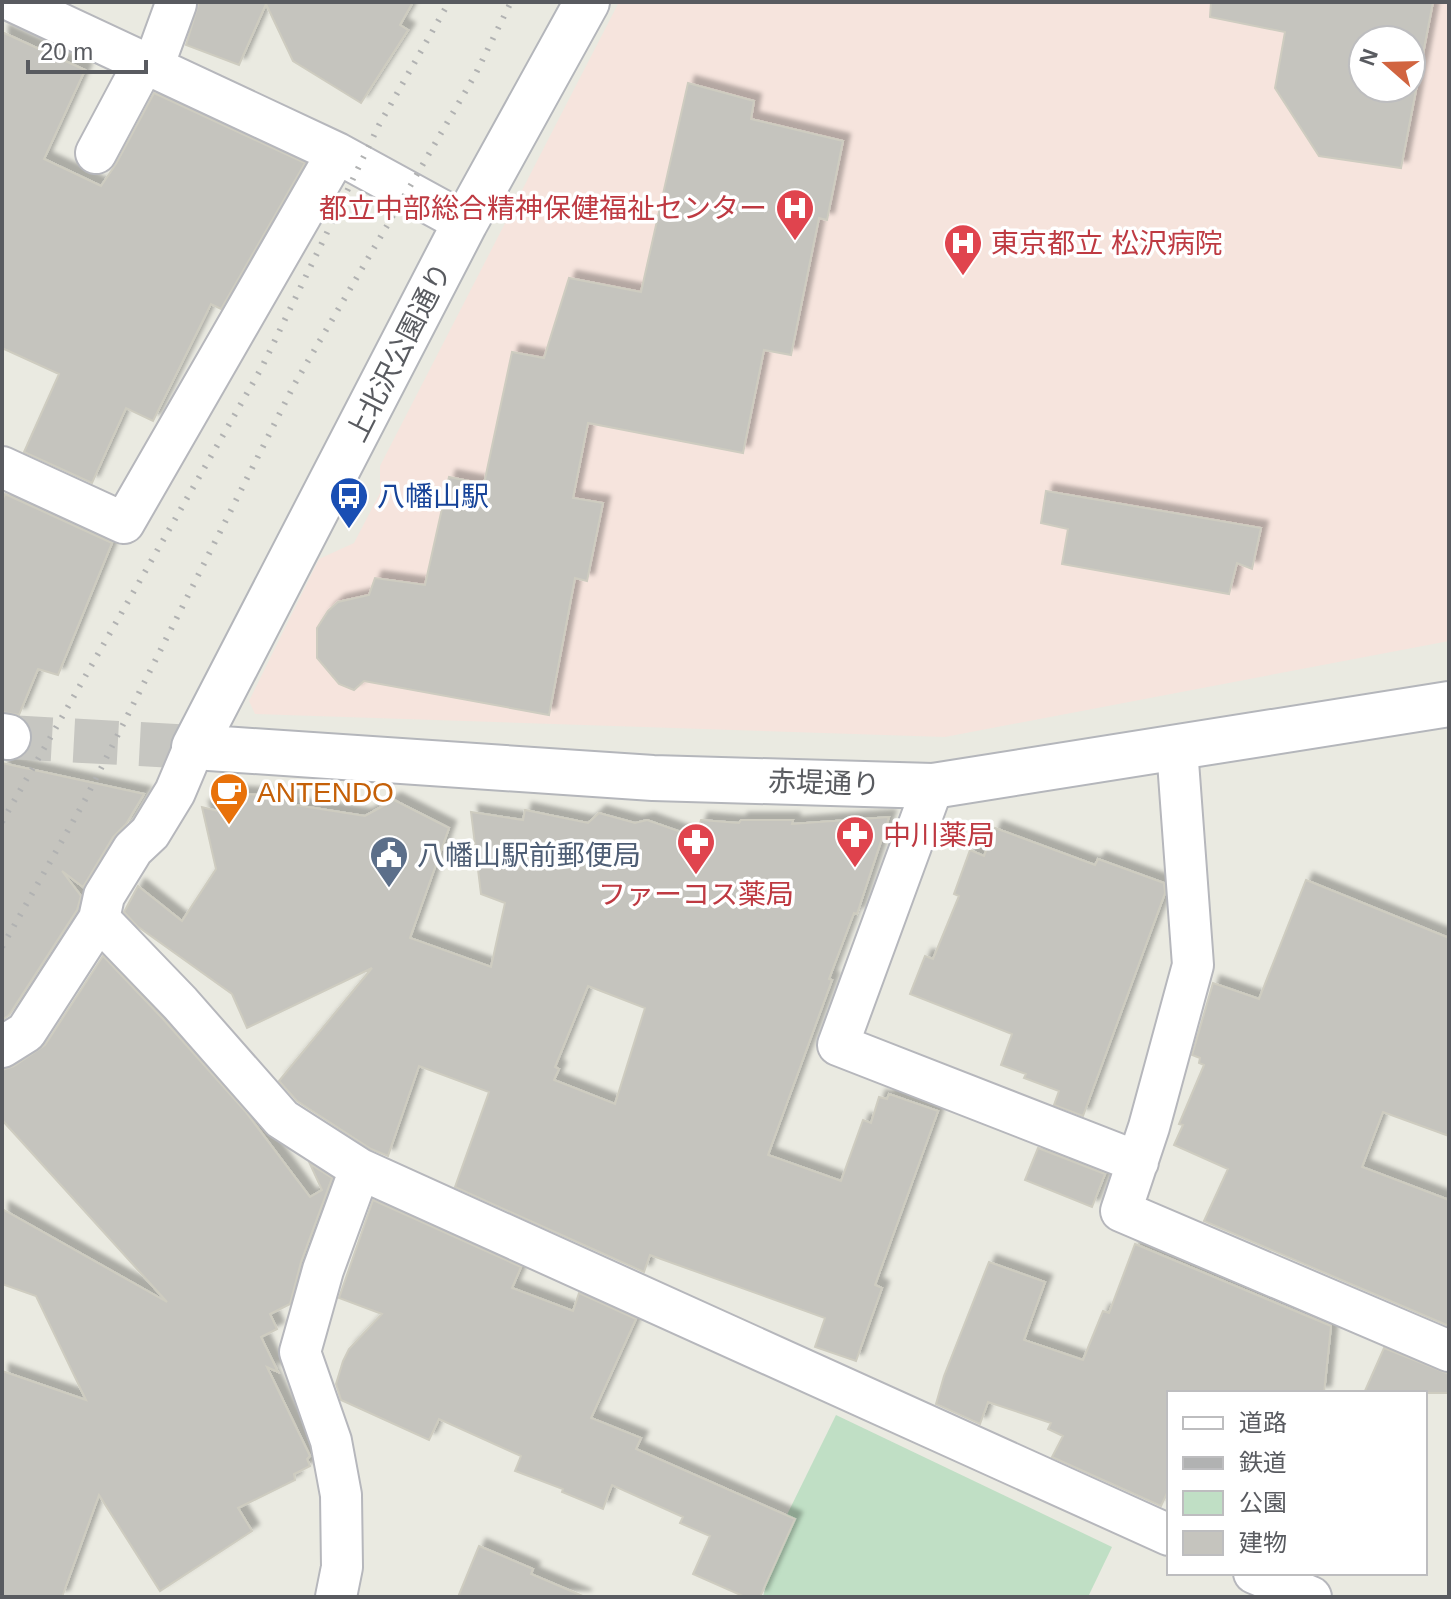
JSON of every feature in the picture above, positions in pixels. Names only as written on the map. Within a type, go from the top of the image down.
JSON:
[{"type":"street","points":[[14,2],[337,153],[465,223]]},
{"type":"street","name":"上北沢公園通り","points":[[194,747],[465,223],[587,2]]},
{"type":"street","points":[[96,153],[149,65],[176,4]]},
{"type":"street","points":[[2,467],[124,523],[337,153]]},
{"type":"street","name":"赤堤通り","points":[[194,747],[653,778],[933,786],[1449,704]]},
{"type":"street","points":[[2,1047],[26,1032],[99,919],[104,896],[133,849],[150,833],[175,792],[194,747]]},
{"type":"street","points":[[1177,748],[1193,965],[1138,1162],[1121,1211],[1449,1351]]},
{"type":"street","points":[[933,786],[838,1045],[1138,1162]]},
{"type":"street","points":[[99,919],[180,1003],[282,1119],[360,1169],[1167,1534]]},
{"type":"street","points":[[336,1597],[342,1567],[341,1495],[331,1441],[300,1352],[323,1270],[360,1169]]},
{"type":"street","points":[[1259,1575],[1311,1597]]},
{"type":"shaded area","name":"東京都立 松沢病院","points":[[619,2],[1449,2],[1449,641],[945,737],[255,714],[249,701],[319,559],[354,543],[380,493],[380,466]]},
{"type":"green space","points":[[836,1415],[1112,1547],[1088,1597],[763,1597],[780,1529]]},
{"type":"building","points":[[199,2],[413,2],[400,25],[408,30],[361,103],[293,61],[266,4],[239,65],[186,45]]},
{"type":"building","points":[[1211,2],[1433,2],[1427,33],[1427,24],[1347,24],[1347,104],[1413,104],[1401,168],[1319,156],[1275,88],[1285,32],[1210,17]]},
{"type":"building","points":[[2,32],[85,70],[44,159],[101,186],[154,93],[305,163],[221,309],[211,304],[153,421],[126,408],[92,483],[24,452],[59,374],[2,348]]},
{"type":"building","points":[[688,83],[754,101],[751,119],[843,141],[827,220],[819,218],[791,355],[764,350],[743,453],[588,423],[573,498],[603,503],[587,581],[575,578],[549,715],[364,681],[354,690],[339,684],[317,658],[317,628],[338,602],[369,595],[375,578],[425,585],[449,477],[484,484],[512,352],[544,358],[569,278],[641,292]]},
{"type":"building","points":[[1046,491],[1261,528],[1252,569],[1237,563],[1229,594],[1062,564],[1068,529],[1041,523]]},
{"type":"building","points":[[5,494],[112,543],[58,675],[38,669],[19,715],[2,712],[2,501]]},
{"type":"building","points":[[2,763],[144,794],[83,887],[62,871],[81,896],[77,910],[9,1015],[2,1020]]},
{"type":"building","points":[[229,793],[293,797],[289,804],[365,816],[394,800],[449,828],[410,938],[491,967],[505,903],[481,894],[471,812],[523,820],[525,810],[588,823],[599,813],[635,823],[647,820],[695,837],[701,820],[739,823],[741,820],[793,820],[792,824],[889,817],[857,914],[854,913],[829,979],[832,980],[768,1155],[841,1181],[863,1120],[871,1123],[879,1097],[887,1099],[889,1094],[938,1111],[875,1285],[882,1288],[856,1361],[815,1347],[825,1318],[650,1255],[644,1272],[455,1187],[489,1092],[419,1066],[388,1156],[371,1149],[297,1101],[279,1081],[372,968],[247,1028],[232,994],[137,926],[124,912],[138,886],[182,921],[216,869],[202,807],[222,812]],"holes":[[[588,986],[645,1008],[615,1104],[554,1080],[559,1069],[555,1067]]]},
{"type":"building","points":[[995,828],[1095,865],[1098,859],[1164,883],[1165,893],[1083,1116],[1054,1105],[1059,1091],[1024,1078],[1026,1074],[1001,1065],[1012,1034],[910,994],[925,956],[933,959],[959,896],[954,894],[970,850],[984,856]]},
{"type":"building","points":[[1306,880],[1449,938],[1449,1136],[1383,1112],[1362,1167],[1449,1200],[1449,1326],[1204,1221],[1228,1169],[1174,1145],[1183,1125],[1179,1124],[1204,1065],[1199,1063],[1200,1058],[1192,1055],[1213,983],[1259,999]]},
{"type":"building","points":[[103,956],[245,1111],[310,1197],[322,1190],[310,1164],[332,1178],[301,1262],[290,1304],[270,1314],[277,1329],[261,1337],[278,1372],[267,1367],[310,1456],[307,1459],[310,1466],[294,1474],[295,1480],[238,1508],[252,1531],[160,1591],[99,1495],[62,1597],[2,1597],[2,1371],[86,1400],[36,1296],[2,1284],[2,1209],[167,1302],[2,1120],[2,1070],[14,1066],[45,1045]]},
{"type":"building","points":[[1038,1148],[1105,1174],[1092,1207],[1025,1180]]},
{"type":"building","points":[[373,1200],[521,1267],[512,1288],[573,1311],[579,1293],[636,1319],[591,1418],[641,1438],[636,1449],[795,1519],[760,1597],[745,1597],[693,1574],[710,1536],[680,1523],[683,1517],[612,1485],[603,1509],[562,1492],[563,1489],[515,1471],[521,1456],[439,1419],[429,1440],[341,1400],[336,1384],[343,1361],[349,1349],[382,1314],[339,1298]]},
{"type":"building","points":[[1135,1244],[1331,1326],[1324,1391],[1167,1391],[1167,1493],[1161,1506],[1052,1457],[1063,1436],[1048,1429],[1051,1423],[988,1402],[980,1424],[936,1404],[989,1262],[1045,1282],[1024,1340],[1083,1360],[1103,1311],[1109,1313]]},
{"type":"building","points":[[1384,1348],[1449,1374],[1449,1393],[1365,1391]]},
{"type":"building","points":[[479,1546],[533,1569],[531,1574],[585,1597],[458,1597]]},
{"type":"tunnel","points":[[8,737],[194,747]]},
{"type":"railway","points":[[2,822],[262,367],[379,125],[449,2]]},
{"type":"railway","points":[[2,947],[85,800],[294,385],[475,75],[511,2]]},
{"type":"place","name":"都立中部総合精神保健福祉センター","points":[[795,242]]},
{"type":"place","name":"東京都立 松沢病院","points":[[963,277]]},
{"type":"place","name":"八幡山駅","points":[[349,530]]},
{"type":"place","name":"ANTENDO","points":[[229,826]]},
{"type":"place","name":"中川薬局","points":[[855,869]]},
{"type":"place","name":"ファーコス薬局","points":[[696,876]]},
{"type":"place","name":"八幡山駅前郵便局","points":[[389,889]]}]
